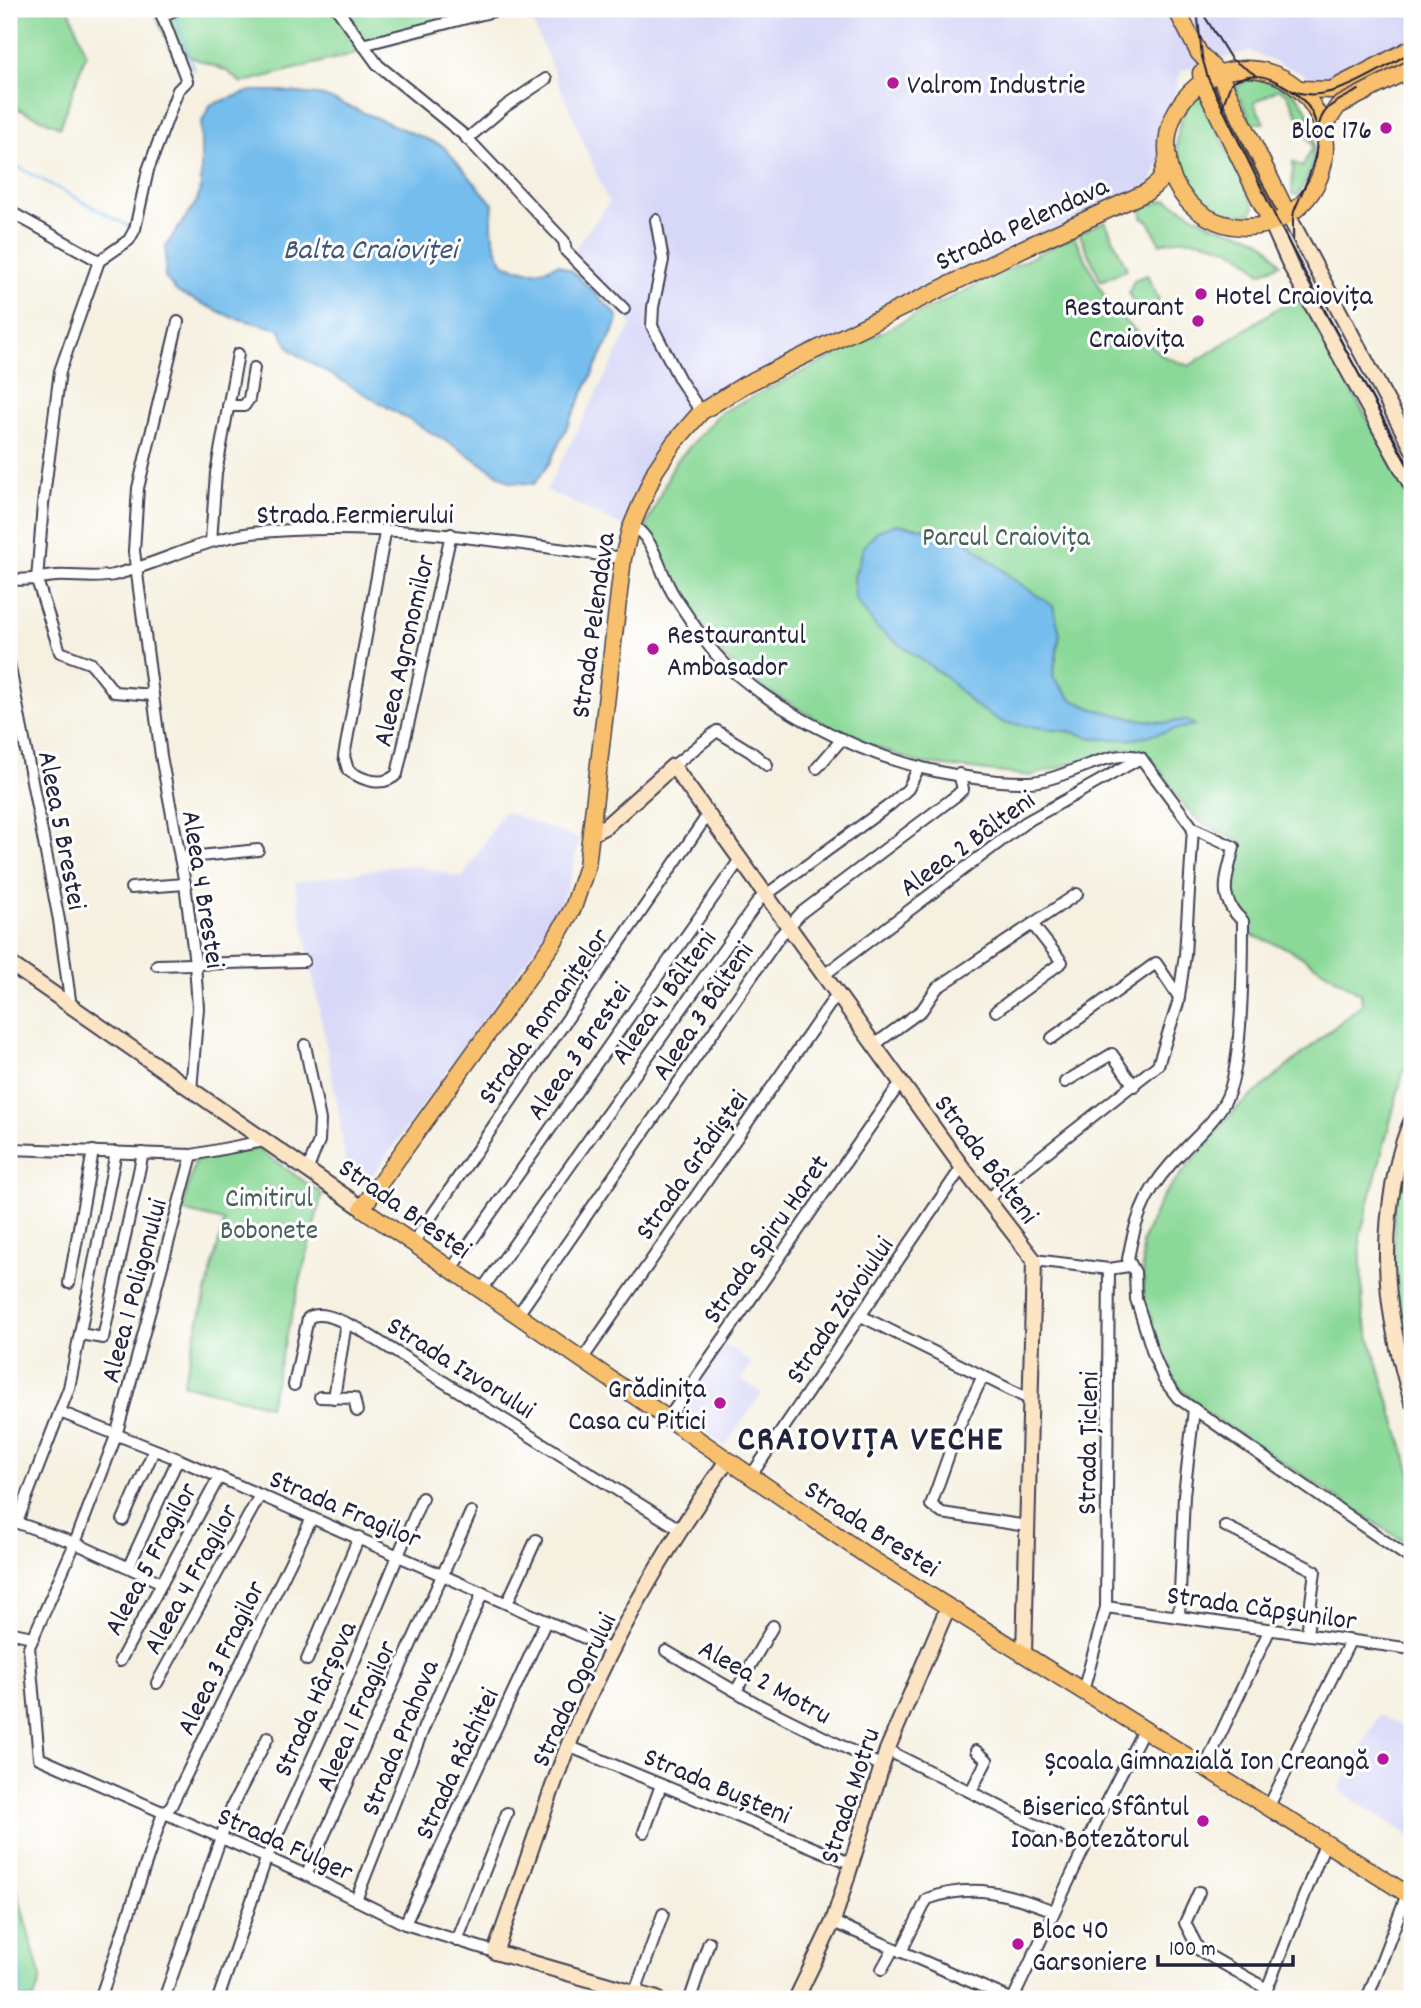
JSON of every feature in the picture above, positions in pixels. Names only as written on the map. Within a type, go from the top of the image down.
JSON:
[{"type":"main road","points":[[1176,9],[1199,54],[1219,74],[1288,215],[1301,205],[1318,180],[1324,155],[1322,128],[1316,112],[1299,89],[1288,81],[1261,70],[1242,69],[1219,74],[1202,82]]},
{"type":"main road","points":[[1299,89],[1331,90],[1412,48]]},
{"type":"main road","points":[[1199,54],[1202,82],[1271,222]]},
{"type":"main road","points":[[1322,128],[1338,106],[1412,68]]},
{"type":"main road","name":"Strada Pelendava","points":[[362,1209],[553,943],[573,908],[587,866],[623,558],[632,525],[655,471],[701,412],[766,374],[1022,249],[1147,192],[1160,181],[1168,158],[1169,131],[1174,114],[1185,98],[1202,82]]},
{"type":"main road","name":"Strada Pelendava","points":[[1168,158],[1179,189],[1191,204]]},
{"type":"main road","name":"Strada Pelendava","points":[[1147,192],[1161,193],[1191,204],[1225,224],[1249,226],[1271,222],[1288,215]]},
{"type":"main road","name":"Strada Brestei","points":[[362,1209],[726,1461],[948,1607],[1410,1895]]},
{"type":"street","points":[[153,695],[114,692],[92,664],[60,652],[37,580],[43,504],[60,371],[99,261],[129,240],[135,229],[148,170],[178,90],[187,80],[162,16],[177,9]]},
{"type":"street","points":[[337,9],[378,65],[467,139],[564,241],[566,251],[624,309]]},
{"type":"street","points":[[362,45],[494,11]]},
{"type":"street","points":[[467,139],[506,106],[546,79]]},
{"type":"street","points":[[9,211],[99,261]]},
{"type":"street","points":[[1288,215],[1412,448]]},
{"type":"street","points":[[656,220],[663,260],[652,326],[680,380],[701,412]]},
{"type":"street","points":[[1271,222],[1291,267],[1412,487]]},
{"type":"street","name":"Aleea 4 Brestei","points":[[178,322],[138,488],[134,532],[161,757],[185,884],[195,963],[198,1008],[191,1090]]},
{"type":"street","points":[[211,541],[213,498],[238,354]]},
{"type":"street","points":[[228,406],[244,407],[249,400],[254,368]]},
{"type":"street","points":[[632,525],[648,539],[671,592],[724,663],[755,688],[842,739],[919,767],[1030,782],[1058,776],[1127,753],[1141,758],[1192,828],[1185,955],[1179,997],[1158,1065],[988,1198]]},
{"type":"street","name":"Strada Fermierului","points":[[9,579],[97,577],[137,568],[211,541],[250,533],[296,531],[451,534],[623,558]]},
{"type":"street","name":"Aleea Agronomilor","points":[[385,533],[344,756],[348,770],[377,782],[392,779],[397,774],[451,534]]},
{"type":"street","name":"Aleea 5 Brestei","points":[[9,663],[59,920],[71,1007]]},
{"type":"street","points":[[591,834],[607,826],[716,730],[767,765]]},
{"type":"street","points":[[817,768],[842,739]]},
{"type":"street","name":"Aleea 2 Bâlteni","points":[[824,975],[1026,822],[1141,758]]},
{"type":"street","name":"Strada Bâlteni","points":[[673,766],[962,1167],[1034,1260],[1024,1654]]},
{"type":"street","name":"Aleea 4 Bâlteni","points":[[481,1291],[759,900],[891,804],[908,789],[919,767]]},
{"type":"street","name":"Aleea 3 Bâlteni","points":[[517,1316],[789,925],[802,912],[957,795],[963,789],[959,774]]},
{"type":"street","name":"Strada Romanițelor","points":[[413,1244],[709,813]]},
{"type":"street","points":[[1129,1266],[1134,1222],[1148,1195],[1165,1170],[1207,1129],[1227,1098],[1233,1080],[1243,941],[1243,921],[1226,901],[1225,888],[1234,847],[1208,832],[1192,828]]},
{"type":"street","points":[[180,858],[258,850]]},
{"type":"street","name":"Aleea 3 Brestei","points":[[451,1270],[741,858]]},
{"type":"street","points":[[131,888],[185,884]]},
{"type":"street","points":[[874,1045],[922,1010],[937,988],[1077,894]]},
{"type":"street","points":[[996,1011],[1062,962],[1032,925]]},
{"type":"street","points":[[157,965],[304,961]]},
{"type":"street","name":"Strada Brestei","points":[[9,963],[362,1209]]},
{"type":"street","points":[[1052,1038],[1156,963],[1179,997]]},
{"type":"street","name":"Strada Grădiștei","points":[[582,1361],[837,993]]},
{"type":"street","points":[[305,1045],[320,1121],[319,1141],[307,1171]]},
{"type":"street","points":[[1065,1082],[1112,1054],[1134,1086]]},
{"type":"street","name":"Strada Spiru Haret","points":[[667,1420],[901,1082]]},
{"type":"street","points":[[1412,1120],[1397,1167],[1386,1221],[1387,1296],[1399,1359],[1412,1402]]},
{"type":"street","points":[[9,1149],[192,1155],[264,1141]]},
{"type":"street","points":[[69,1283],[93,1151]]},
{"type":"street","points":[[116,1152],[69,1388],[13,1521],[75,1543],[162,1583]]},
{"type":"street","points":[[80,1334],[103,1338],[143,1153]]},
{"type":"street","name":"Aleea 1 Poligonului","points":[[32,1637],[75,1543],[116,1436],[192,1155]]},
{"type":"street","name":"Strada Zăvoiului","points":[[750,1477],[962,1167]]},
{"type":"street","points":[[1034,1260],[1109,1269],[1129,1266]]},
{"type":"street","points":[[1129,1266],[1135,1272],[1136,1299],[1141,1320],[1164,1380],[1178,1398],[1412,1560]]},
{"type":"street","name":"Strada Țicleni","points":[[1083,1691],[1106,1607],[1109,1269]]},
{"type":"street","name":"Strada Izvorului","points":[[294,1385],[309,1316],[325,1316],[346,1323],[681,1530]]},
{"type":"street","points":[[861,1316],[1031,1400]]},
{"type":"street","points":[[334,1398],[346,1323]]},
{"type":"street","points":[[982,1378],[959,1426],[931,1504],[942,1513],[1027,1525]]},
{"type":"street","points":[[320,1397],[354,1398],[357,1411]]},
{"type":"street","points":[[1179,1618],[1184,1495],[1194,1409]]},
{"type":"street","name":"Strada Fragilor","points":[[60,1412],[178,1459],[359,1537],[612,1650]]},
{"type":"street","points":[[123,1520],[154,1450]]},
{"type":"street","points":[[129,1566],[178,1459]]},
{"type":"street","name":"Strada Ogorului","points":[[495,1952],[568,1746],[612,1650],[681,1530],[726,1461]]},
{"type":"street","name":"Aleea 5 Fragilor","points":[[120,1661],[219,1477]]},
{"type":"street","name":"Aleea 4 Fragilor","points":[[157,1683],[260,1495]]},
{"type":"street","name":"Strada Hârșova","points":[[218,1999],[267,1859],[334,1710],[422,1498]]},
{"type":"street","name":"Aleea 1 Fragilor","points":[[306,1875],[471,1512]]},
{"type":"street","name":"Aleea 3 Fragilor","points":[[100,1999],[163,1813],[171,1806],[312,1518]]},
{"type":"street","points":[[1225,1526],[1315,1571],[1307,1633]]},
{"type":"street","points":[[307,1660],[359,1537]]},
{"type":"street","points":[[507,1603],[536,1540]]},
{"type":"street","name":"Strada Prahova","points":[[356,1900],[425,1727],[483,1592]]},
{"type":"street","name":"Strada Motru","points":[[796,1999],[832,1922],[887,1750],[948,1607]]},
{"type":"street","name":"Strada Căpșunilor","points":[[1106,1607],[1412,1649]]},
{"type":"street","name":"Strada Răchitei","points":[[405,1924],[546,1621]]},
{"type":"street","points":[[736,1691],[773,1626]]},
{"type":"street","points":[[1205,1767],[1270,1629]]},
{"type":"street","points":[[9,1632],[32,1637]]},
{"type":"street","name":"Strada Fulger","points":[[32,1637],[29,1647],[40,1758],[306,1875],[405,1924],[657,1999]]},
{"type":"street","points":[[1269,1806],[1350,1641]]},
{"type":"street","name":"Aleea 2 Motru","points":[[666,1651],[736,1691],[882,1766]]},
{"type":"street","points":[[832,1922],[1012,1999],[1144,1729]]},
{"type":"street","points":[[164,1999],[232,1806],[268,1737]]},
{"type":"street","name":"Strada Bușteni","points":[[568,1746],[850,1863]]},
{"type":"street","points":[[887,1750],[1084,1849]]},
{"type":"street","points":[[971,1791],[987,1759],[976,1751]]},
{"type":"street","points":[[644,1832],[662,1785]]},
{"type":"street","points":[[457,1941],[507,1813]]},
{"type":"street","points":[[1199,1892],[1185,1923],[1199,1950],[1265,1994],[1326,1841]]},
{"type":"street","points":[[882,1969],[897,1950],[927,1899],[967,1889],[1004,1895],[1054,1911]]},
{"type":"street","points":[[1367,1999],[1410,1895]]},
{"type":"street","points":[[635,1992],[663,1914]]},
{"type":"street","points":[[690,1999],[709,1942]]},
{"type":"shaded area","points":[[527,9],[1412,9],[1412,42],[1330,85],[1249,51],[1181,71],[1162,134],[1160,161],[1151,183],[702,412],[674,443],[630,530],[546,490],[632,325],[574,249],[609,203]]},
{"type":"shaded area","points":[[504,811],[579,839],[570,880],[557,911],[535,948],[365,1186],[347,1173],[338,1108],[295,882],[398,866],[419,866],[462,878]]},
{"type":"shaded area","name":"Grădinița Casa cu Pitici","points":[[725,1344],[752,1363],[741,1379],[762,1393],[725,1446],[678,1413]]},
{"type":"shaded area","name":"Școala Gimnazială Ion Creangă","points":[[1379,1715],[1406,1727],[1412,1719],[1412,1837],[1338,1790]]},
{"type":"green space","points":[[9,9],[69,9],[86,54],[60,127],[9,105]]},
{"type":"green space","points":[[153,9],[477,9],[483,20],[241,83],[227,71],[171,49]]},
{"type":"green space","points":[[1249,79],[1271,81],[1289,89],[1302,102],[1310,119],[1314,138],[1313,158],[1297,195],[1292,194],[1293,162],[1302,167],[1313,147],[1287,94],[1279,89],[1254,103],[1264,123],[1252,123],[1235,88]]},
{"type":"green space","points":[[1198,97],[1202,98],[1254,207],[1251,213],[1232,213],[1216,209],[1202,201],[1183,175],[1177,142],[1180,124],[1186,108]]},
{"type":"green space","points":[[1167,200],[1205,222],[1259,239],[1280,264],[1260,273],[1240,255],[1214,244],[1186,240],[1160,244],[1149,221],[1142,218],[1142,207]]},
{"type":"green space","points":[[1105,221],[1127,269],[1101,281],[1079,233]]},
{"type":"green space","name":"Parcul Craiovița","points":[[1074,236],[1110,308],[1163,356],[1189,366],[1298,295],[1412,499],[1412,1056],[1403,1073],[1360,1236],[1363,1315],[1412,1477],[1412,1547],[1203,1410],[1169,1378],[1145,1313],[1142,1242],[1162,1197],[1235,1110],[1362,1004],[1361,994],[1289,949],[1251,935],[1251,923],[1231,894],[1241,841],[1197,819],[1184,805],[1163,773],[1146,756],[1122,749],[1030,776],[920,763],[846,736],[757,685],[727,660],[673,588],[646,527],[674,464],[720,413]]},
{"type":"green space","points":[[1147,275],[1159,300],[1149,310],[1135,306],[1129,293],[1134,280]]},
{"type":"green space","points":[[1412,1145],[1408,1259],[1412,1310],[1412,1386],[1393,1304],[1394,1206]]},
{"type":"green space","name":"Cimitirul Bobonete","points":[[258,1149],[322,1194],[269,1406],[183,1384],[224,1221],[182,1211],[196,1157]]},
{"type":"green space","points":[[9,1862],[41,1978],[34,1999],[9,1999]]},
{"type":"water","name":"Balta Craioviței","points":[[251,91],[324,96],[443,146],[493,204],[493,235],[504,264],[531,271],[544,270],[558,264],[572,271],[618,316],[550,462],[534,484],[510,482],[456,447],[306,360],[291,350],[279,329],[231,317],[177,292],[165,277],[166,246],[197,201],[201,185],[201,124],[210,105]]},
{"type":"water","points":[[896,524],[958,534],[1012,578],[1053,606],[1060,633],[1053,677],[1072,700],[1094,709],[1132,718],[1166,723],[1185,720],[1195,725],[1134,739],[1097,739],[1071,732],[1004,723],[974,705],[947,678],[877,628],[855,599],[854,577],[864,546],[877,531]]},
{"type":"waterway","points":[[175,12],[194,71]]},
{"type":"waterway","points":[[9,162],[130,227]]},
{"type":"waterway","points":[[9,1902],[23,1982],[20,1999]]},
{"type":"tram line","points":[[1197,9],[1202,57],[1208,78],[1277,220],[1412,474]]},
{"type":"tram line","points":[[1205,17],[1231,59],[1256,75]]},
{"type":"tram line","points":[[1294,91],[1308,94],[1339,89],[1412,52]]},
{"type":"tram line","points":[[1222,108],[1231,83],[1243,77],[1256,76],[1281,84],[1299,96],[1311,110],[1317,141],[1309,175],[1294,212],[1293,241]]},
{"type":"tram line","points":[[1318,131],[1326,110],[1359,90]]},
{"type":"place","name":"Valrom Industrie","points":[[893,83]]},
{"type":"place","name":"Bloc 176","points":[[1386,128]]},
{"type":"place","name":"Hotel Craiovița","points":[[1201,294]]},
{"type":"place","name":"Restaurant Craiovița","points":[[1198,321]]},
{"type":"place","name":"Restaurantul Ambasador","points":[[653,649]]},
{"type":"place","name":"Grădinița Casa cu Pitici","points":[[720,1403]]},
{"type":"place","name":"Școala Gimnazială Ion Creangă","points":[[1383,1759]]},
{"type":"place","name":"Biserica Sfântul Ioan Botezătorul","points":[[1203,1821]]},
{"type":"place","name":"Bloc 40 Garsoniere","points":[[1018,1944]]},
{"type":"district","name":"CRAIOVIȚA VECHE","points":[[871,1437]]}]
